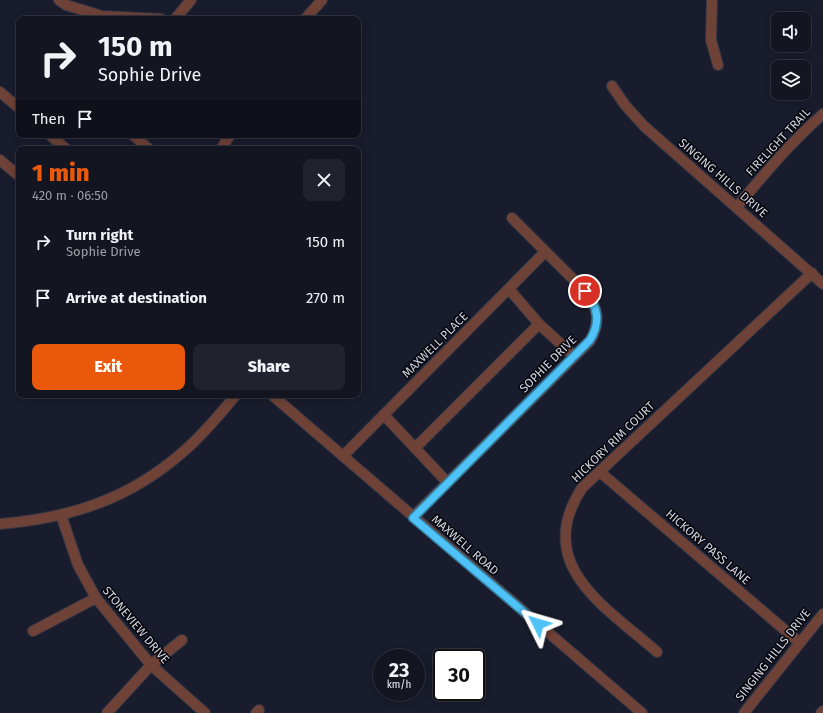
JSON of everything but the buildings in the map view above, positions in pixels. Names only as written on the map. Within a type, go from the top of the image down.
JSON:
[{"type":"street","points":[[58,0],[66,5],[99,16]]},
{"type":"street","points":[[178,16],[191,0]]},
{"type":"street","points":[[308,16],[322,0]]},
{"type":"street","points":[[712,0],[710,40],[718,65]]},
{"type":"street","name":"SINGING HILLS DRIVE","points":[[612,86],[625,105],[644,126],[823,284]]},
{"type":"street","points":[[0,92],[16,105]]},
{"type":"street","name":"FIRELIGHT TRAIL","points":[[737,207],[782,154],[823,114]]},
{"type":"street","points":[[53,138],[63,146]]},
{"type":"street","points":[[136,138],[146,146]]},
{"type":"street","points":[[0,160],[16,173]]},
{"type":"street","name":"SOPHIE DRIVE","points":[[413,518],[447,482],[590,340],[595,332],[598,320],[594,302],[585,291],[512,218]]},
{"type":"street","name":"MAXWELL PLACE","points":[[343,456],[545,252]]},
{"type":"street","name":"HICKORY RIM COURT","points":[[657,652],[587,590],[576,577],[570,563],[566,546],[565,530],[568,515],[582,488],[812,273]]},
{"type":"street","points":[[508,289],[539,324],[574,356]]},
{"type":"street","points":[[415,448],[539,324]]},
{"type":"street","points":[[0,524],[30,521],[62,515],[116,497],[153,476],[185,451],[233,398]]},
{"type":"street","name":"MAXWELL ROAD","points":[[275,398],[413,518],[642,713]]},
{"type":"street","points":[[384,415],[447,482]]},
{"type":"street","name":"HICKORY PASS LANE","points":[[600,472],[800,643]]},
{"type":"street","name":"STONEVIEW DRIVE","points":[[62,515],[78,564],[96,598],[151,665],[205,713]]},
{"type":"street","points":[[33,631],[96,598]]},
{"type":"street","name":"SINGING HILLS DRIVE","points":[[744,713],[823,614]]},
{"type":"street","points":[[107,713],[151,665],[182,640]]},
{"type":"route","points":[[538,624],[413,518],[590,340],[595,332],[598,320],[594,302],[585,291]]}]
